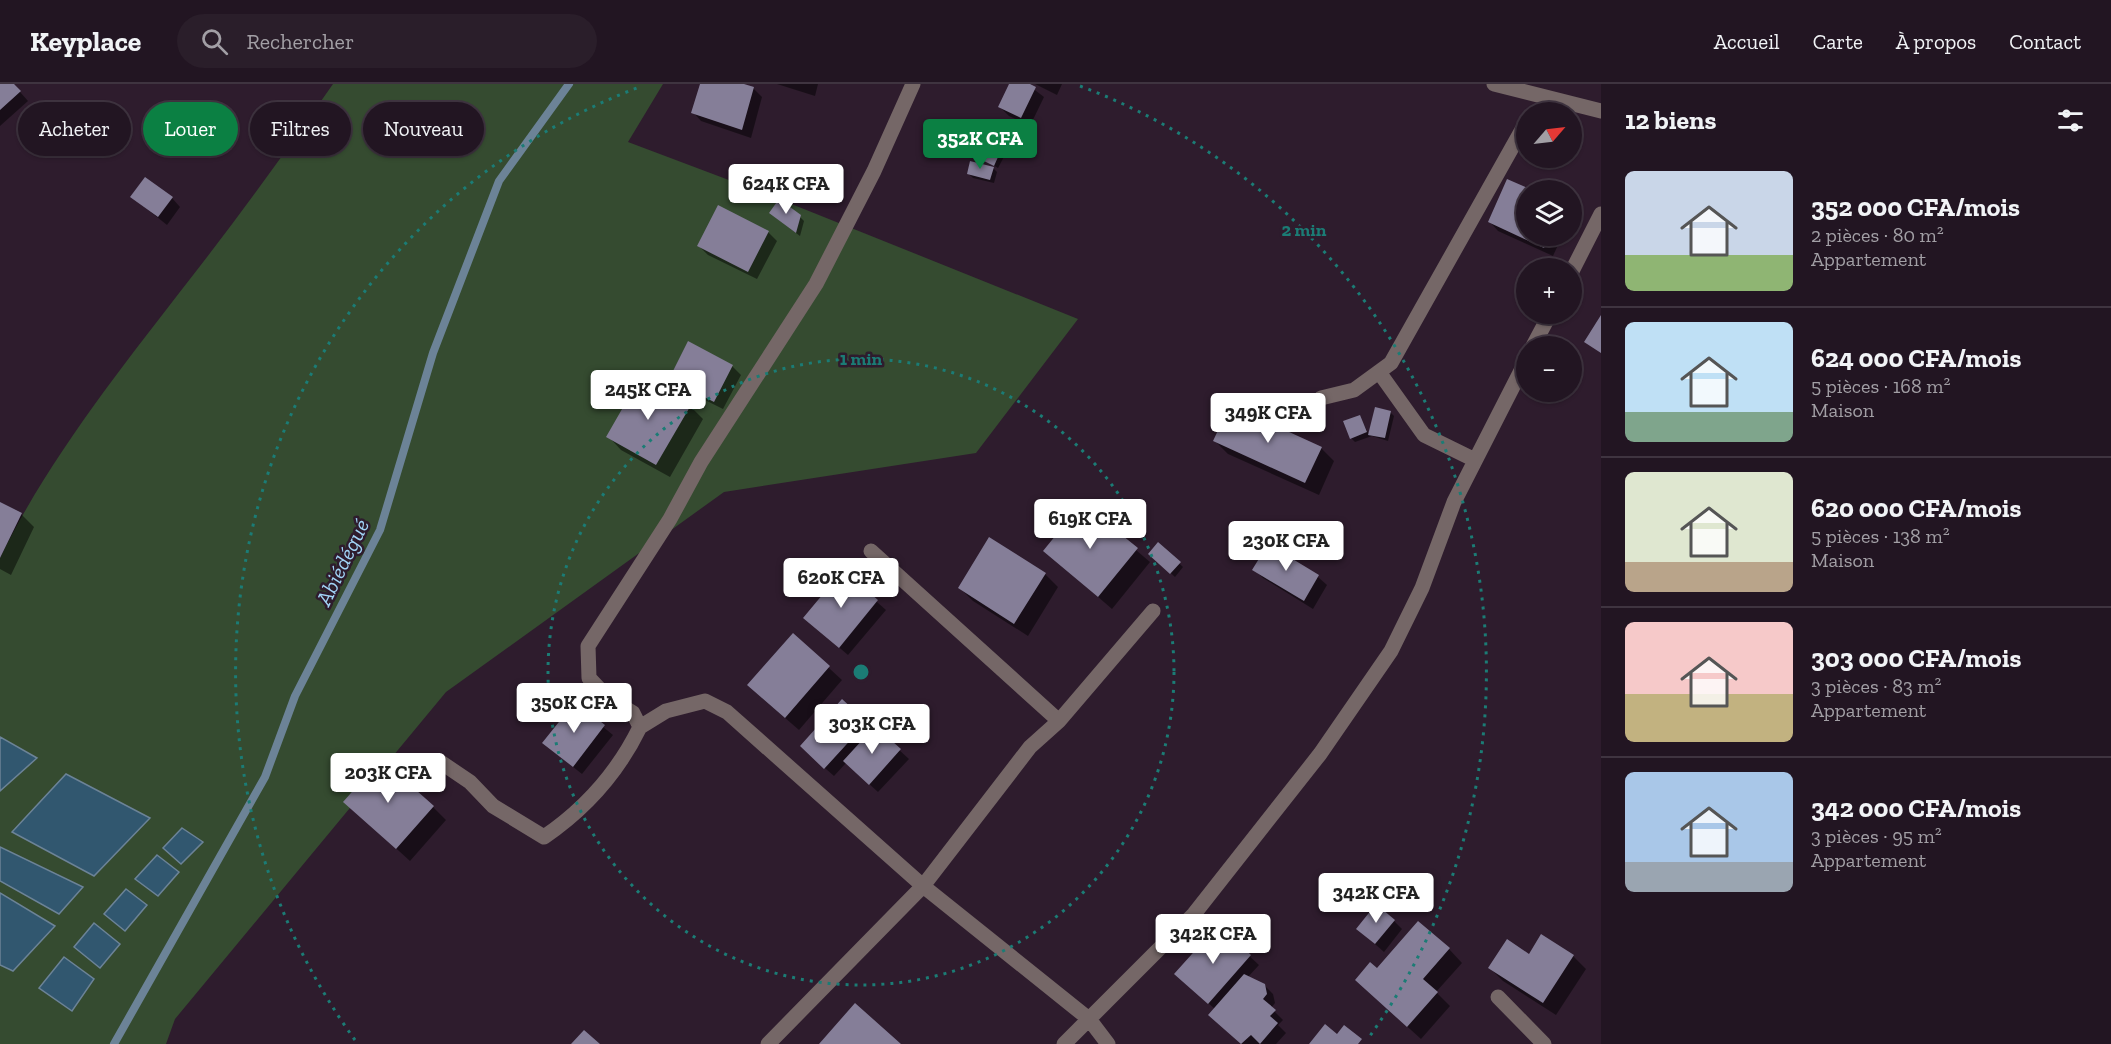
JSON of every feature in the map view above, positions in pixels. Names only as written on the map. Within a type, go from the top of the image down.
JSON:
[{"type":"street","points":[[640,727],[633,713],[607,697],[589,678],[588,646],[670,519],[701,462],[816,284],[874,171],[913,84]]},
{"type":"street","points":[[1494,84],[1601,111]]},
{"type":"street","points":[[1538,102],[1541,96]]},
{"type":"street","points":[[1321,398],[1354,390],[1390,363],[1516,140]]},
{"type":"street","points":[[1579,258],[1601,214]]},
{"type":"street","points":[[1378,372],[1424,435],[1475,460]]},
{"type":"street","points":[[1064,1044],[1194,914],[1326,745],[1391,651],[1422,588],[1454,502],[1516,380]]},
{"type":"street","points":[[871,551],[1059,721]]},
{"type":"street","points":[[768,1044],[922,886],[1030,747],[1059,721],[1153,611]]},
{"type":"street","points":[[439,761],[470,782],[493,806],[544,837],[572,817],[606,781],[629,751],[640,727],[666,711],[705,701],[727,712],[922,886],[1089,1019],[1108,1044]]},
{"type":"street","points":[[1498,997],[1544,1044]]},
{"type":"green space","points":[[333,84],[663,84],[628,142],[779,199],[1078,319],[976,453],[724,492],[446,692],[175,1019],[166,1044],[0,1044],[0,558],[41,485],[88,414],[282,156],[351,156],[351,102],[320,102]]},
{"type":"water","points":[[0,737],[37,758],[0,791]]},
{"type":"water","points":[[66,774],[150,818],[94,876],[12,832]]},
{"type":"water","points":[[182,828],[203,842],[181,864],[163,848]]},
{"type":"water","points":[[0,847],[83,887],[59,914],[0,881]]},
{"type":"water","points":[[157,855],[179,872],[158,896],[135,879]]},
{"type":"water","points":[[126,889],[147,905],[125,931],[104,914]]},
{"type":"water","points":[[0,893],[55,926],[13,971],[0,965]]},
{"type":"water","points":[[94,923],[120,944],[100,968],[74,947]]},
{"type":"water","points":[[64,957],[94,979],[72,1011],[39,988]]},
{"type":"building","points":[[0,84],[14,84],[21,91],[0,110]]},
{"type":"building","points":[[700,84],[744,84],[754,87],[742,130],[691,113]]},
{"type":"building","points":[[1009,84],[1030,84],[1036,87],[1021,118],[998,107]]},
{"type":"building","points":[[995,120],[1020,131],[1013,149],[987,138]]},
{"type":"building","points":[[986,140],[1002,148],[994,166],[978,158]]},
{"type":"building","points":[[970,161],[994,167],[990,180],[967,174]]},
{"type":"building","points":[[145,177],[173,197],[158,217],[130,197]]},
{"type":"building","points":[[1507,179],[1516,183],[1516,235],[1488,222]]},
{"type":"building","points":[[779,199],[801,215],[796,233],[769,213]]},
{"type":"building","points":[[718,205],[769,231],[748,272],[697,246]]},
{"type":"building","points":[[1601,315],[1601,353],[1584,342]]},
{"type":"building","points":[[688,341],[733,365],[714,402],[669,379]]},
{"type":"building","points":[[641,376],[691,405],[656,465],[606,437]]},
{"type":"building","points":[[1230,405],[1322,447],[1305,483],[1213,441]]},
{"type":"building","points":[[1375,407],[1391,411],[1385,438],[1368,435]]},
{"type":"building","points":[[1360,415],[1367,432],[1350,439],[1343,421]]},
{"type":"building","points":[[0,502],[22,513],[0,558]]},
{"type":"building","points":[[1082,503],[1138,548],[1098,597],[1043,551]]},
{"type":"building","points":[[989,537],[1046,573],[1014,624],[958,588]]},
{"type":"building","points":[[1158,542],[1181,562],[1170,574],[1148,554]]},
{"type":"building","points":[[1268,544],[1319,575],[1304,601],[1252,570]]},
{"type":"building","points":[[843,570],[878,600],[839,648],[803,618]]},
{"type":"building","points":[[793,633],[830,666],[785,718],[747,685]]},
{"type":"building","points":[[842,699],[867,722],[824,769],[800,746]]},
{"type":"building","points":[[575,702],[605,725],[573,767],[542,743]]},
{"type":"building","points":[[875,726],[901,749],[869,785],[843,761]]},
{"type":"building","points":[[381,759],[434,806],[396,849],[343,802]]},
{"type":"building","points":[[1376,904],[1395,920],[1375,944],[1356,929]]},
{"type":"building","points":[[1418,921],[1450,948],[1423,979],[1438,992],[1407,1027],[1355,980],[1370,962],[1377,968]]},
{"type":"building","points":[[1218,925],[1251,955],[1208,1004],[1174,974]]},
{"type":"building","points":[[1541,934],[1574,955],[1543,1003],[1488,968],[1507,939],[1529,954]]},
{"type":"building","points":[[1244,974],[1265,984],[1267,994],[1263,999],[1276,1010],[1270,1016],[1278,1023],[1260,1044],[1251,1035],[1241,1044],[1208,1015]]},
{"type":"building","points":[[855,1003],[901,1044],[819,1044]]},
{"type":"building","points":[[1325,1024],[1337,1034],[1344,1025],[1362,1039],[1358,1044],[1309,1044]]},
{"type":"building","points":[[584,1030],[600,1044],[571,1044]]},
{"type":"waterway","name":"Abiédégué","points":[[114,1044],[265,777],[295,696],[380,530],[433,353],[499,181],[569,84]]}]
